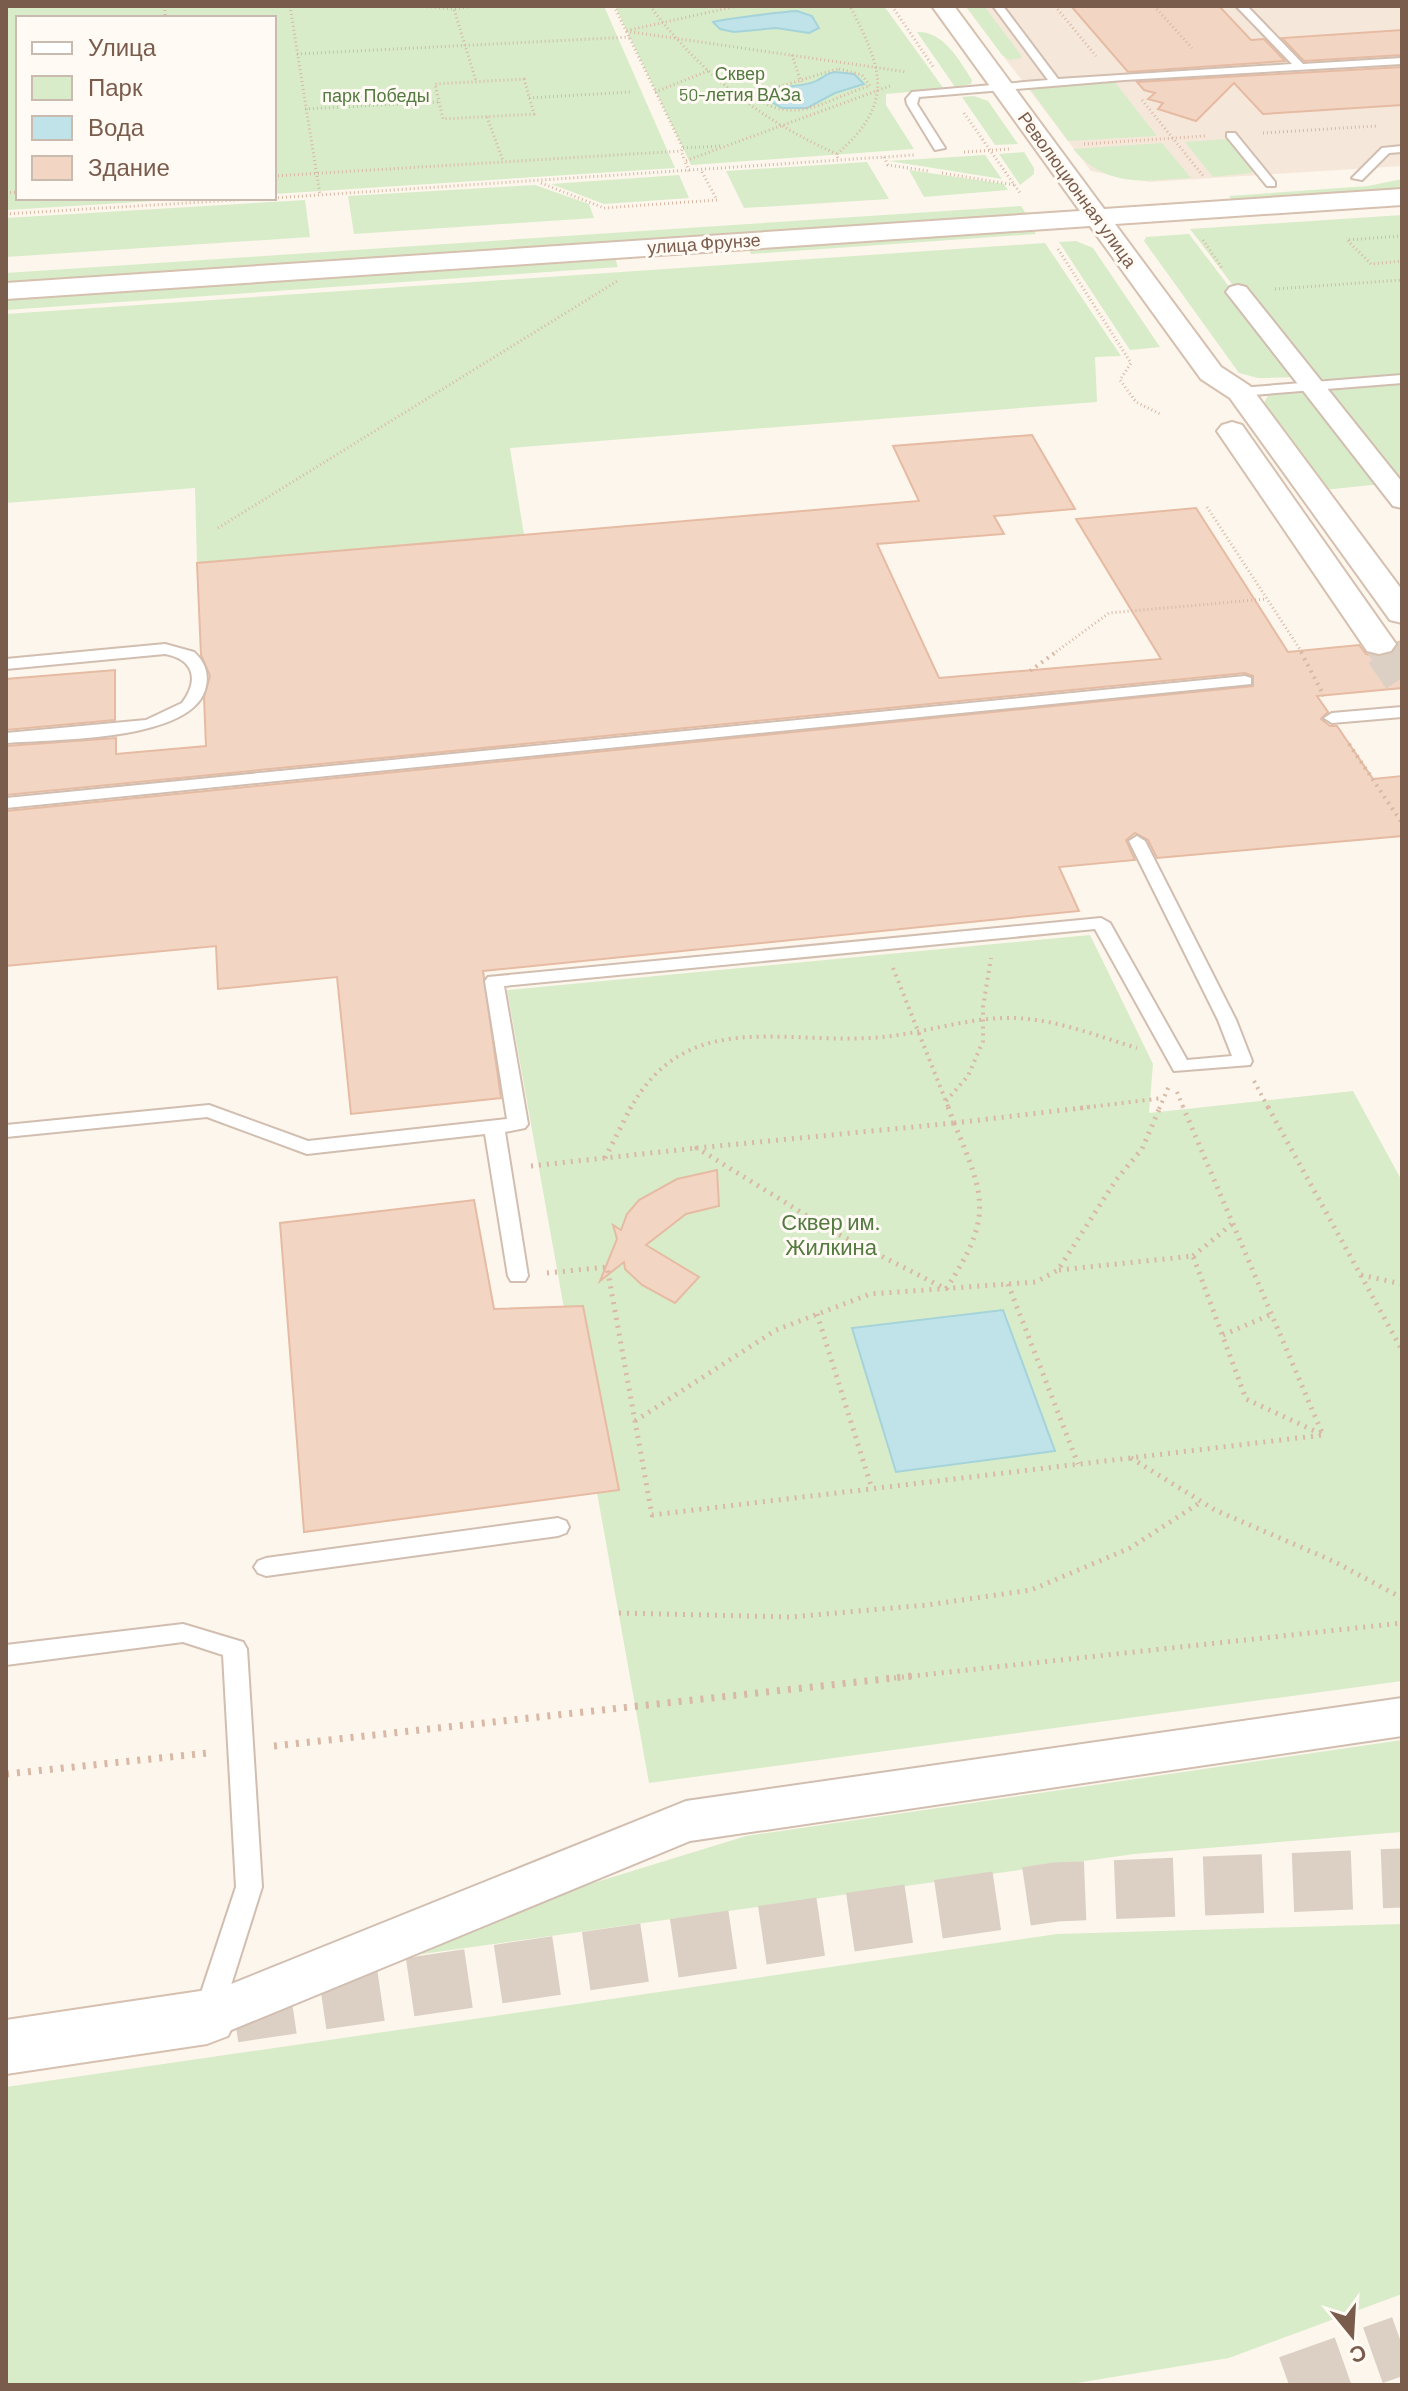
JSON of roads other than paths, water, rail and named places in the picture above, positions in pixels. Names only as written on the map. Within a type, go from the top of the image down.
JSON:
[{"type":"main road","name":"Революционная улица","points":[[943,6],[1211,373],[1240,392],[1402,613]]},
{"type":"main road","name":"улица Фрунзе","points":[[6,268],[1020,193],[1089,207],[1271,184],[1402,175]]},
{"type":"main road","name":"улица Фрунзе","points":[[6,291],[1089,207],[1402,197]]},
{"type":"main road","name":"Революционная улица","points":[[1211,373],[1206,394],[1379,644]]},
{"type":"main road","points":[[6,2047],[207,2017]]},
{"type":"street","points":[[1238,292],[1402,500]]},
{"type":"street","points":[[207,2017],[686,1821],[1402,1717]]},
{"type":"lane","points":[[998,6],[1055,82]]},
{"type":"lane","points":[[1241,6],[1300,67]]},
{"type":"lane","points":[[939,148],[912,104],[913,96],[1124,77],[1402,61]]},
{"type":"lane","points":[[1231,135],[1271,184]]},
{"type":"lane","points":[[1358,178],[1386,150],[1402,149]]},
{"type":"lane","points":[[1240,392],[1402,379]]},
{"type":"lane","points":[[6,664],[165,649],[186,653],[197,663],[199,679],[190,704],[170,717],[148,725],[6,738]]},
{"type":"lane","points":[[6,803],[1245,681]]},
{"type":"lane","points":[[1332,718],[1402,712]]},
{"type":"lane","points":[[6,1131],[209,1111],[307,1148],[518,1124],[494,981],[1101,923],[1181,1067],[1243,1061],[1227,1020],[1137,841]]},
{"type":"lane","points":[[494,1127],[518,1276]]},
{"type":"lane","points":[[266,1567],[558,1527]]},
{"type":"lane","points":[[6,1655],[183,1633],[235,1649],[249,1887],[207,2017]]},
{"type":"water","points":[[797,11],[812,16],[819,28],[809,33],[776,28],[734,32],[720,29],[713,22],[753,16]]},
{"type":"water","points":[[835,72],[854,74],[864,84],[835,93],[807,108],[782,108],[763,97],[776,89],[811,83]]},
{"type":"water","points":[[1003,1310],[1055,1451],[896,1472],[852,1328]]},
{"type":"tunnel","points":[[1379,644],[1386,654]]},
{"type":"tunnel","points":[[1384,652],[1402,678]]},
{"type":"tunnel","points":[[234,2013],[1056,1892],[1402,1878]]},
{"type":"tunnel","points":[[1289,2385],[1402,2345]]},
{"type":"park label","name":"Сквер 50-летия ВАЗа","points":[[740,84]]},
{"type":"park label","name":"парк Победы","points":[[376,96]]},
{"type":"park label","name":"Сквер им. Жилкина","points":[[831,1234]]}]
